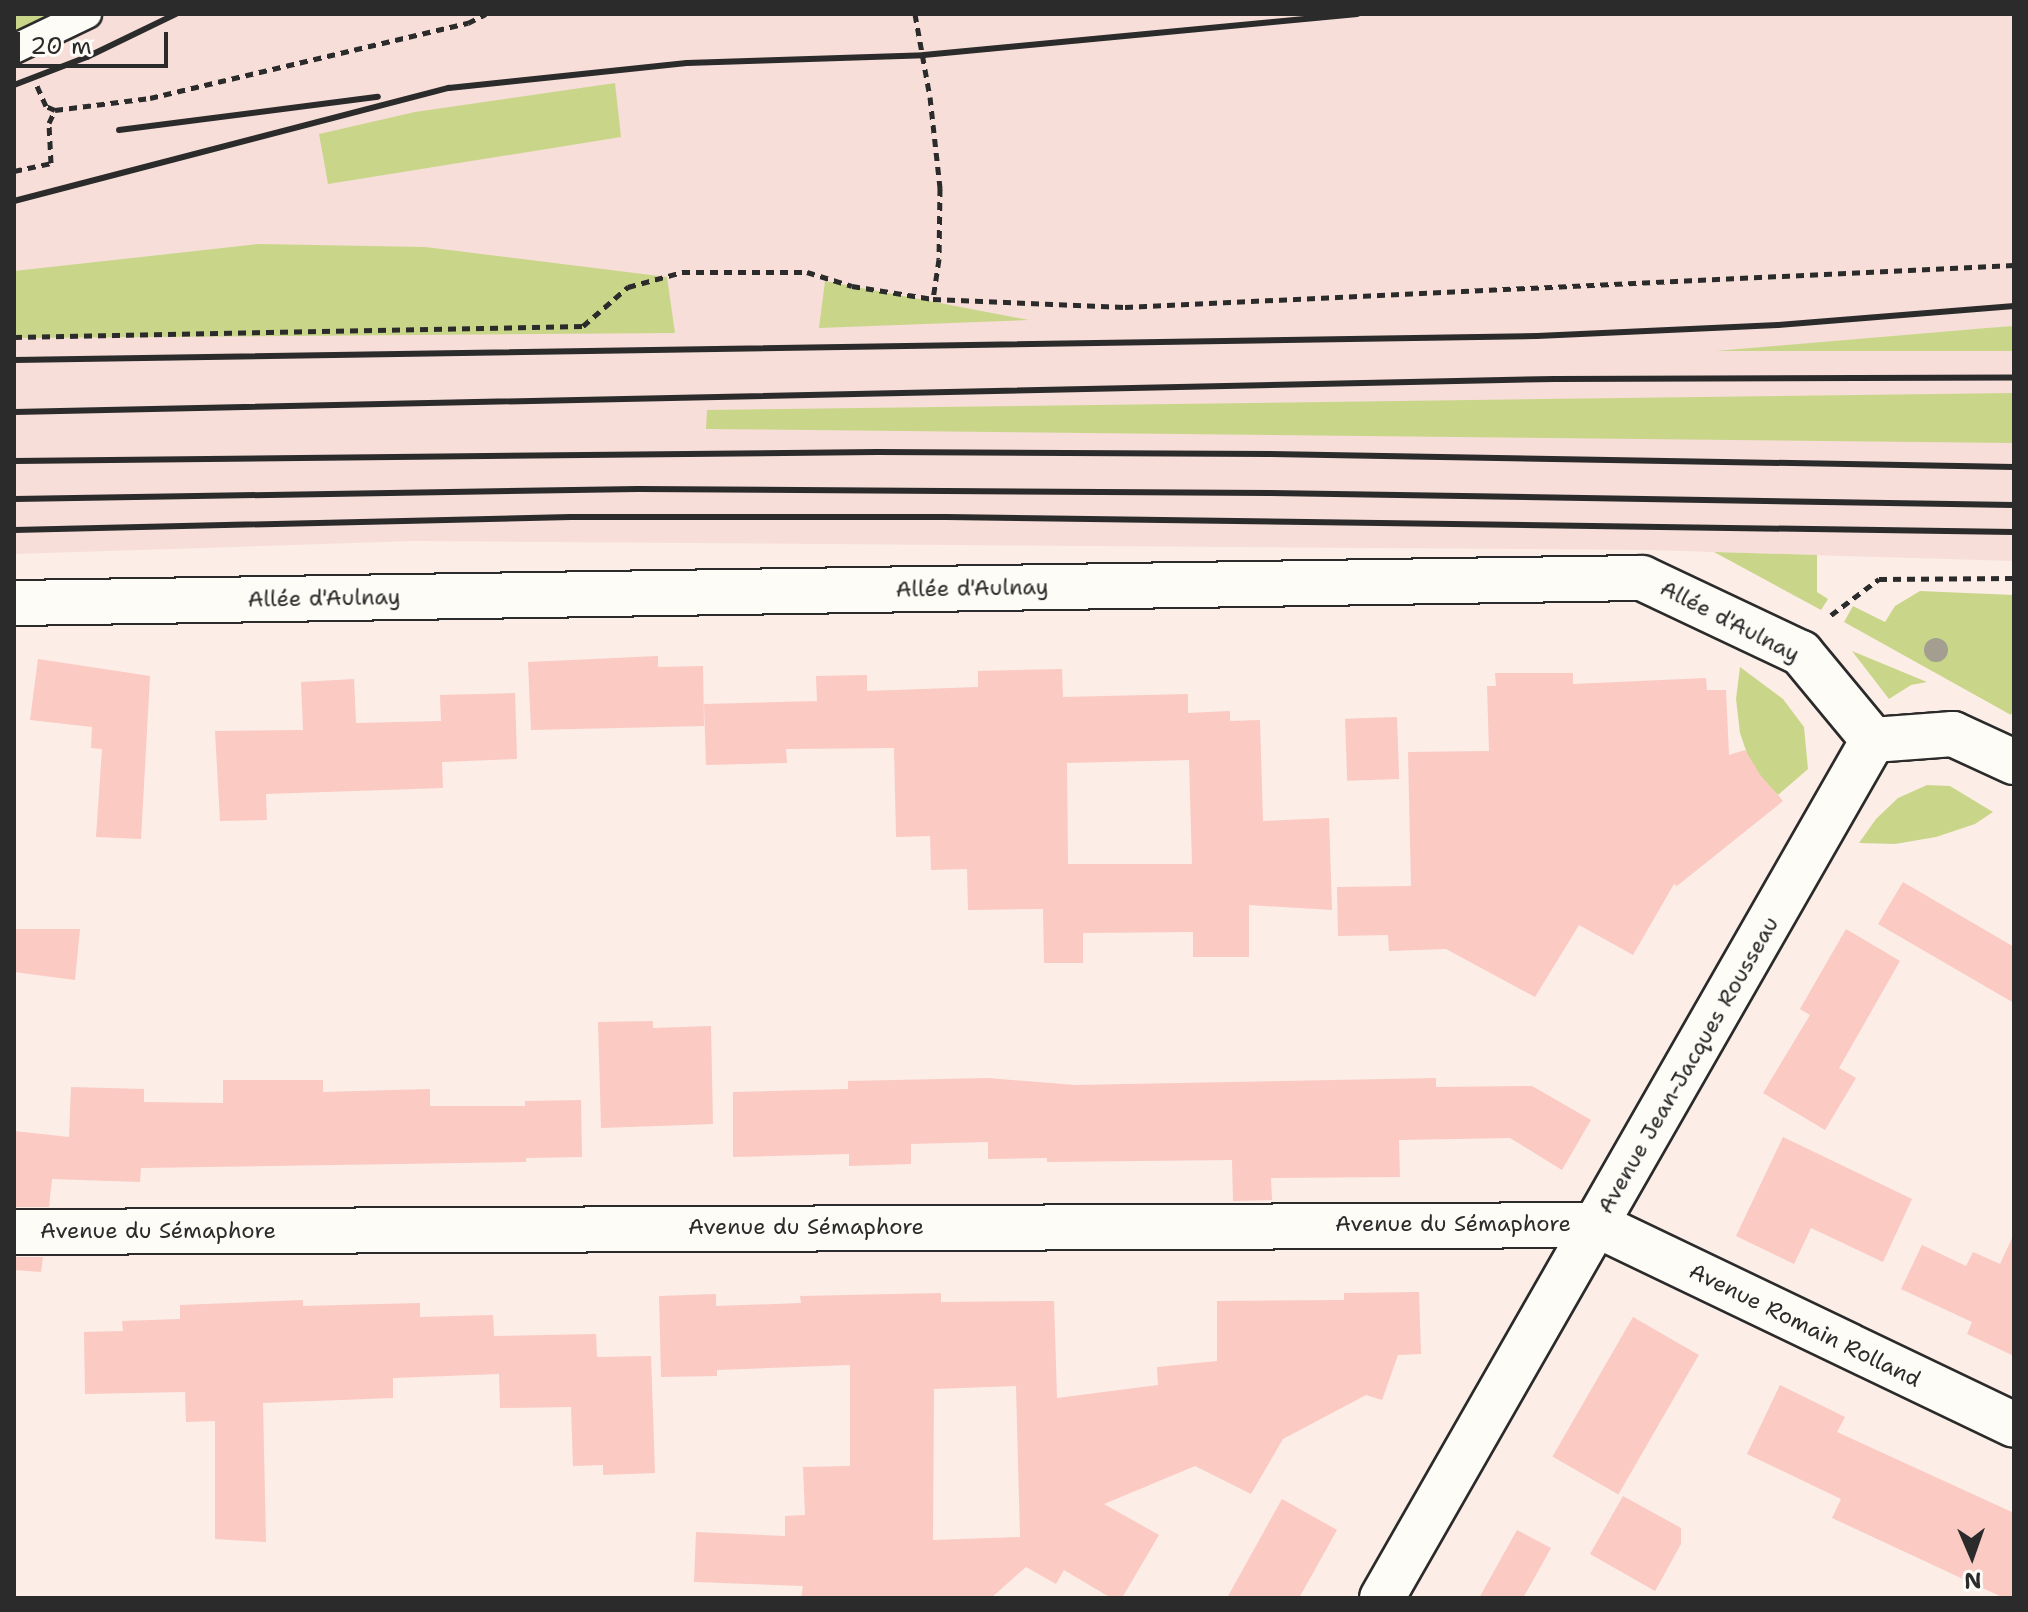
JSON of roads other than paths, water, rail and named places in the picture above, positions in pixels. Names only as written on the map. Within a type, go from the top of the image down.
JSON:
[{"type":"street","name":"Allée d'Aulnay","points":[[14,603],[1642,578],[1801,653],[1873,740]]},
{"type":"street","points":[[1873,740],[1953,734],[2006,758]]},
{"type":"street","name":"Avenue Jean-Jacques Rousseau","points":[[1382,1598],[1873,740]]},
{"type":"street","name":"Avenue du Sémaphore","points":[[14,1232],[1597,1225]]},
{"type":"street","name":"Avenue Romain Rolland","points":[[1597,1225],[2014,1425]]},
{"type":"lane","points":[[16,49],[87,14]]},
{"type":"railway","points":[[14,85],[87,57],[176,14]]},
{"type":"railway","points":[[14,201],[449,88],[687,63],[924,55],[1357,14]]},
{"type":"railway","points":[[119,130],[378,97]]},
{"type":"railway","points":[[14,360],[1537,336],[1778,325],[2014,306]]},
{"type":"railway","points":[[14,412],[1555,379],[2014,377]]},
{"type":"railway","points":[[14,461],[877,452],[1270,454],[2014,467]]},
{"type":"railway","points":[[14,499],[638,489],[1270,493],[2014,505]]},
{"type":"railway","points":[[14,530],[571,517],[946,517],[2014,532]]}]
